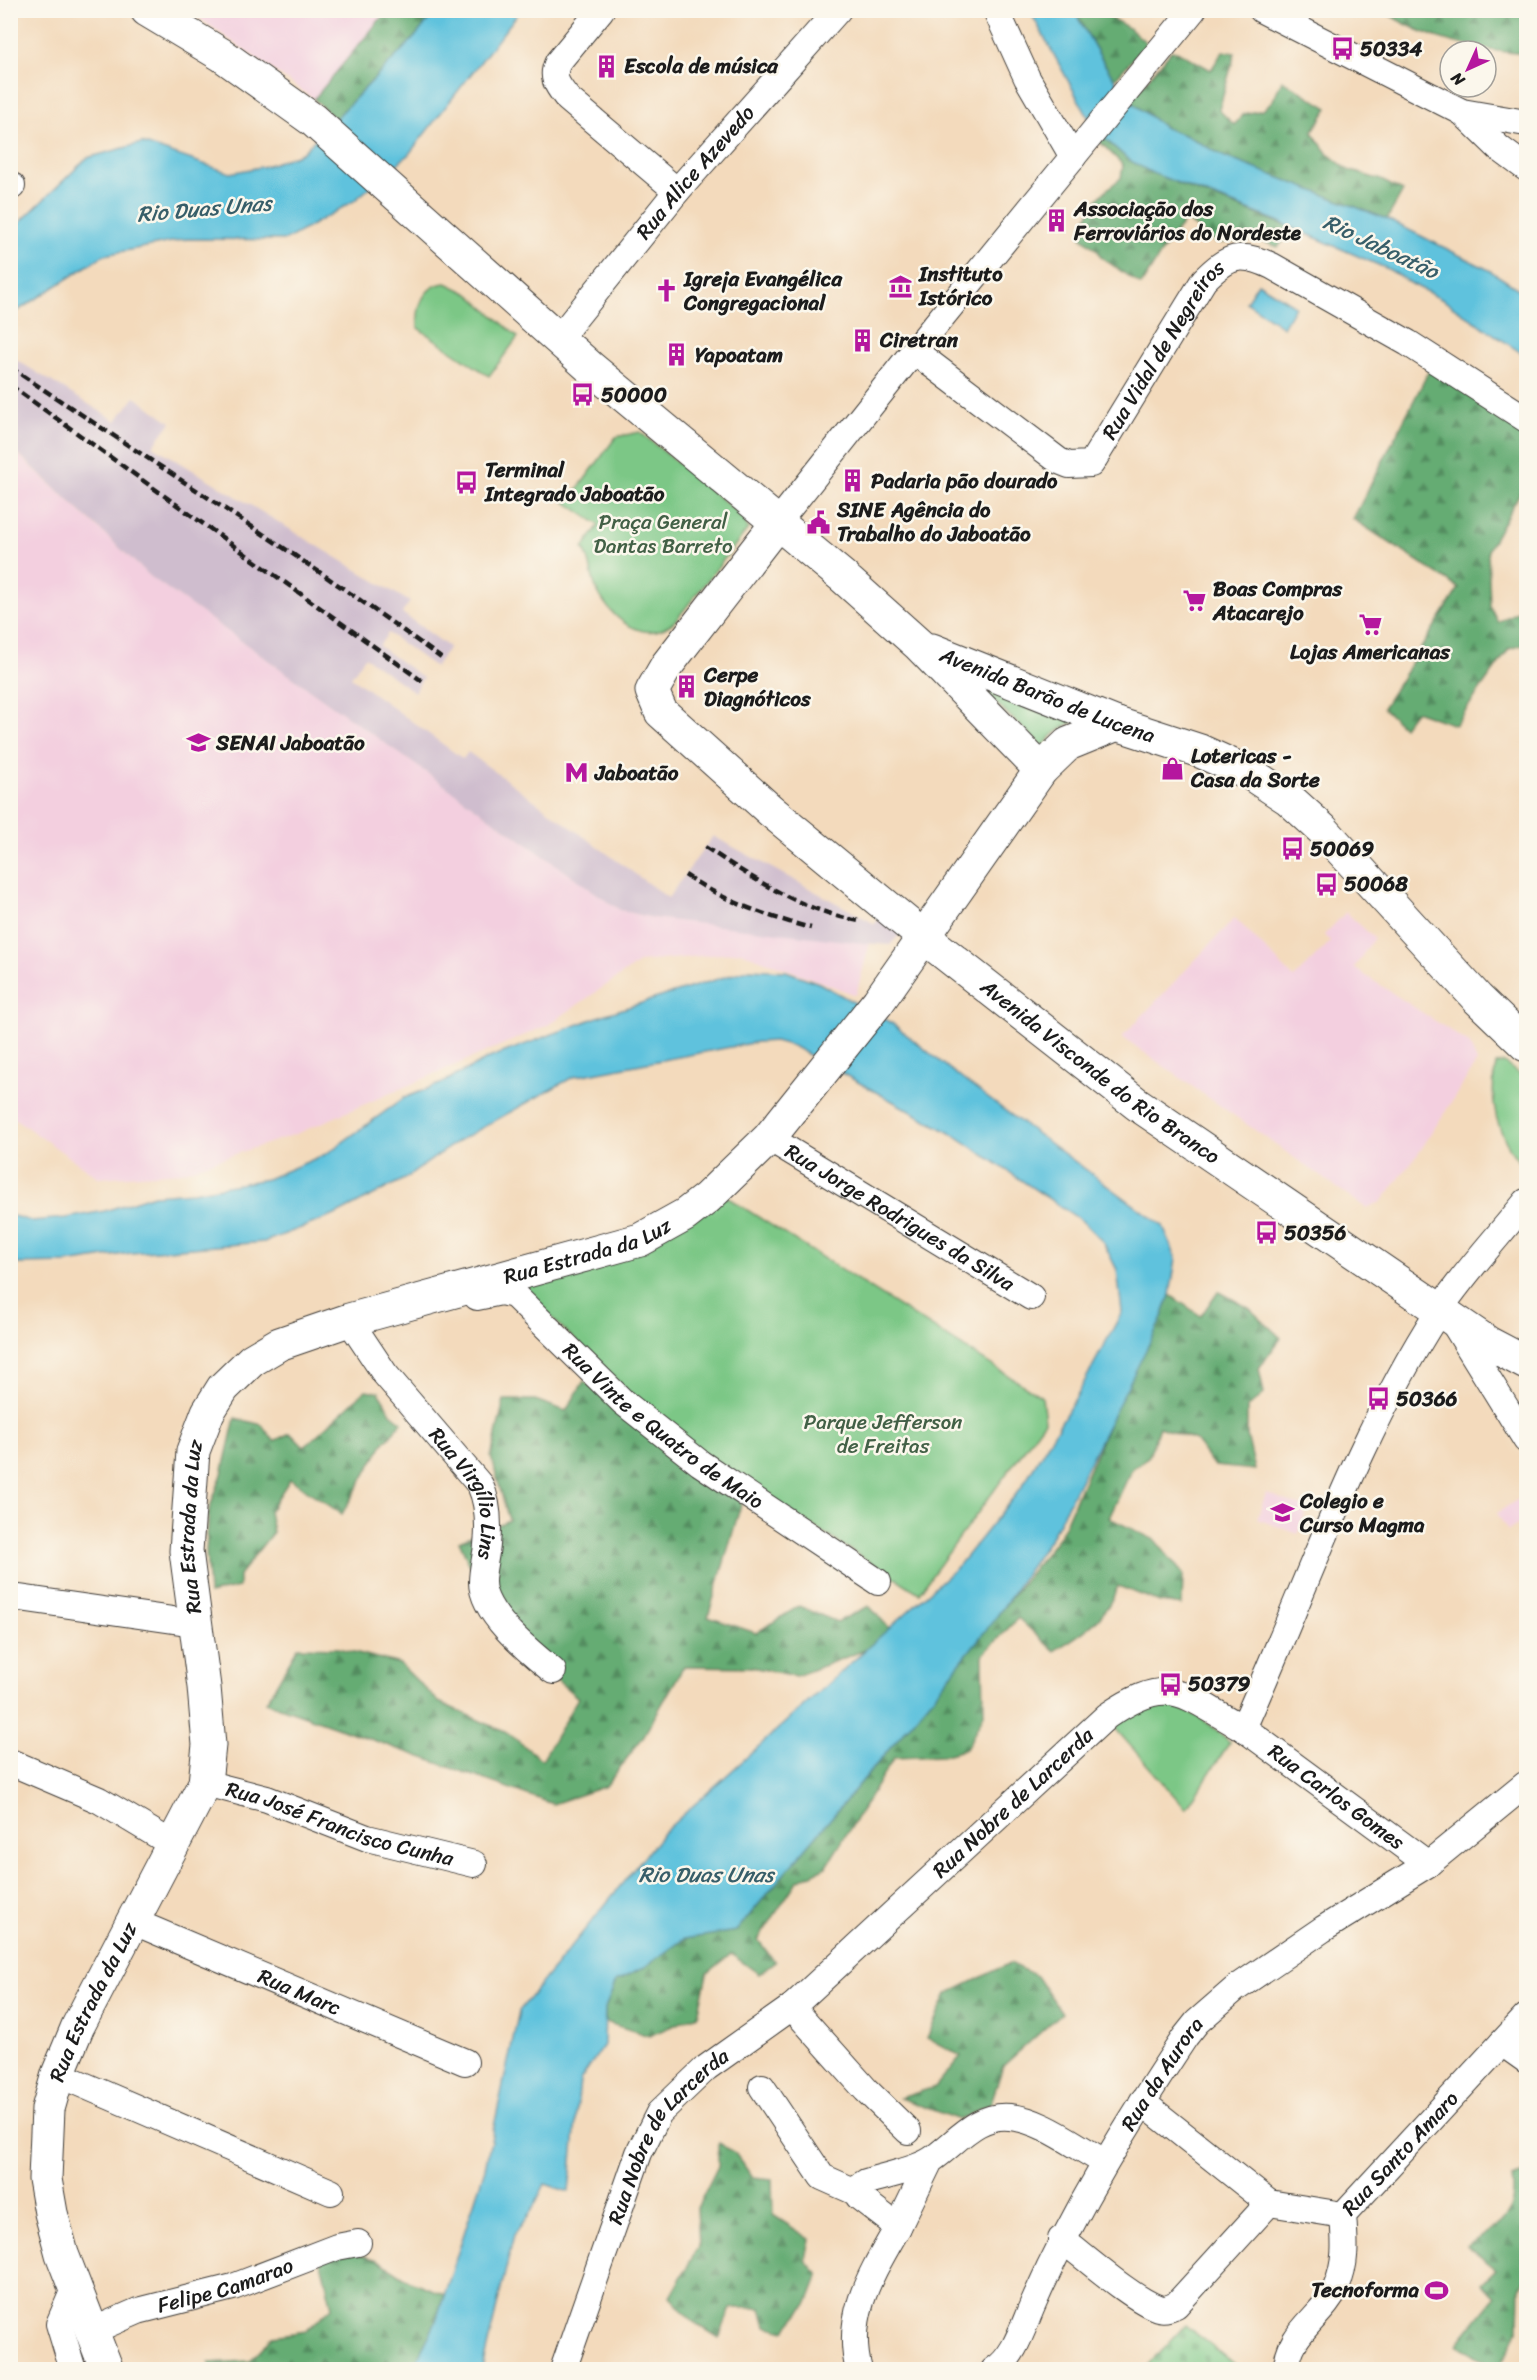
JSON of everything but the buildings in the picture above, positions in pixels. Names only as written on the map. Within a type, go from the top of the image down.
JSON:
[{"type":"main road","name":"Avenida Barão de Lucena","points":[[147,10],[222,55],[313,120],[558,339],[778,522],[919,645],[1041,770]]},
{"type":"main road","name":"Avenida Visconde do Rio Branco","points":[[778,522],[668,665],[652,691],[654,699],[670,721],[771,811],[925,938],[1137,1104],[1488,1343],[1527,1363]]},
{"type":"main road","name":"Avenida Barão de Lucena","points":[[919,645],[1117,724],[1225,762],[1251,774],[1288,799],[1322,829],[1478,999],[1527,1045]]},
{"type":"main road","points":[[925,938],[1041,770],[1068,744],[1117,724]]},
{"type":"main road","name":"Rua Estrada da Luz","points":[[107,2370],[56,2234],[45,2178],[48,2109],[58,2074],[78,2026],[205,1783],[209,1745],[186,1551],[193,1451],[208,1412],[223,1388],[252,1360],[279,1344],[349,1320],[640,1240],[685,1215],[707,1198],[769,1138],[878,1002],[925,938]]},
{"type":"street","points":[[601,10],[558,62],[554,71],[555,80],[568,99],[677,191]]},
{"type":"street","name":"Rua Alice Azevedo","points":[[558,339],[677,191],[838,10]]},
{"type":"street","points":[[996,10],[1027,78],[1080,147]]},
{"type":"street","points":[[778,522],[914,351],[1193,10]]},
{"type":"street","points":[[1262,10],[1462,112],[1499,148],[1527,168]]},
{"type":"street","points":[[1462,112],[1527,123]]},
{"type":"street","name":"Rua Vidal de Negreiros","points":[[914,351],[1059,461],[1069,465],[1091,464],[1204,280],[1225,260],[1233,257],[1250,258],[1272,266],[1408,343],[1527,419]]},
{"type":"street","name":"Rua Jorge Rodrigues da Silva","points":[[769,1138],[1031,1297]]},
{"type":"street","points":[[1243,1728],[1283,1640],[1340,1500],[1382,1412],[1445,1313],[1527,1202]]},
{"type":"street","name":"Rua Vinte e Quatro de Maio","points":[[453,1293],[457,1298],[466,1300],[501,1292],[514,1295],[623,1402],[700,1463],[878,1582]]},
{"type":"street","points":[[1445,1313],[1527,1440]]},
{"type":"street","name":"Rua Virgílio Lins","points":[[349,1320],[385,1374],[480,1485],[486,1507],[488,1543],[482,1582],[484,1591],[512,1637],[553,1671]]},
{"type":"street","points":[[20,1599],[194,1623]]},
{"type":"street","name":"Rua Nobre de Larcerda","points":[[563,2370],[639,2153],[659,2113],[706,2068],[792,2007],[1107,1716],[1129,1701],[1150,1692],[1175,1691],[1243,1728]]},
{"type":"street","name":"Rua Carlos Gomes","points":[[1243,1728],[1428,1864]]},
{"type":"street","points":[[10,1762],[99,1800],[174,1845]]},
{"type":"street","name":"Rua José Francisco Cunha","points":[[205,1783],[267,1799],[367,1838],[474,1864]]},
{"type":"street","name":"Rua da Aurora","points":[[1000,2368],[1017,2340],[1061,2239],[1105,2162],[1185,2037],[1211,2009],[1235,1989],[1323,1929],[1428,1864],[1527,1784]]},
{"type":"street","name":"Rua Marc","points":[[132,1921],[465,2062]]},
{"type":"street","points":[[792,2007],[866,2090],[908,2131]]},
{"type":"street","name":"Rua Santo Amaro","points":[[1287,2370],[1287,2358],[1293,2342],[1335,2290],[1344,2266],[1346,2246],[1342,2215],[1527,2017]]},
{"type":"street","points":[[1503,2043],[1527,2060]]},
{"type":"street","points":[[58,2074],[331,2192]]},
{"type":"street","points":[[762,2087],[822,2177],[858,2193]]},
{"type":"street","points":[[1142,2102],[1269,2203],[1342,2215]]},
{"type":"street","points":[[898,2227],[861,2200],[858,2187],[866,2182],[930,2161],[981,2122],[1009,2116],[1043,2128],[1105,2162]]},
{"type":"street","points":[[859,2370],[853,2348],[856,2316],[862,2294],[930,2161]]},
{"type":"street","points":[[1061,2239],[1115,2281],[1157,2308],[1170,2308],[1176,2305],[1269,2203]]},
{"type":"street","name":"Felipe Camarao","points":[[92,2331],[138,2312],[234,2287],[337,2247],[358,2243]]},
{"type":"street","points":[[73,2370],[59,2325],[75,2288]]},
{"type":"shaded area","points":[[189,11],[387,11],[314,99]]},
{"type":"shaded area","points":[[10,356],[116,421],[135,397],[171,422],[153,446],[410,602],[402,613],[449,647],[435,667],[388,633],[379,646],[423,678],[414,692],[365,657],[351,677],[463,759],[468,752],[668,898],[713,836],[875,924],[879,918],[901,933],[890,945],[863,943],[653,918],[620,910],[151,577],[11,447]]},
{"type":"shaded area","name":"SENAI Jaboatão","points":[[10,447],[151,577],[620,910],[653,918],[870,943],[856,995],[741,952],[640,962],[548,1025],[296,1134],[181,1172],[99,1178],[11,1116]]},
{"type":"shaded area","points":[[1346,912],[1374,938],[1354,968],[1469,1043],[1477,1062],[1418,1154],[1381,1202],[1366,1208],[1122,1037],[1235,918],[1294,978],[1330,942],[1324,935]]},
{"type":"shaded area","name":"Colegio e Curso Magma","points":[[1266,1493],[1307,1508],[1298,1534],[1257,1519]]},
{"type":"shaded area","points":[[1526,1494],[1526,1519],[1508,1531],[1497,1513]]},
{"type":"green space","points":[[387,11],[436,11],[414,38],[335,119],[314,99]]},
{"type":"green space","points":[[1074,11],[1099,11],[1129,28],[1147,43],[1114,80]]},
{"type":"green space","points":[[1383,11],[1526,11],[1526,54],[1498,51],[1498,39],[1443,39],[1400,21]]},
{"type":"green space","points":[[1171,51],[1177,51],[1211,70],[1223,51],[1235,53],[1219,110],[1234,125],[1244,114],[1263,110],[1273,100],[1282,80],[1328,108],[1312,132],[1327,153],[1348,170],[1381,180],[1403,191],[1387,219],[1225,157],[1187,136],[1165,128],[1130,101]]},
{"type":"green space","points":[[1102,136],[1129,160],[1181,185],[1295,229],[1278,247],[1258,240],[1216,243],[1186,220],[1170,239],[1141,285],[1101,257],[1098,251],[1081,237],[1094,203],[1121,178],[1123,165],[1100,142]]},
{"type":"green space","points":[[446,283],[469,294],[518,337],[489,376],[418,328],[418,313],[423,299],[432,288]]},
{"type":"green space","points":[[1432,365],[1526,426],[1526,482],[1488,550],[1490,606],[1498,622],[1524,608],[1526,610],[1526,644],[1509,649],[1455,725],[1415,711],[1403,727],[1383,708],[1459,588],[1353,519]]},
{"type":"green space","name":"Praça General Dantas Barreto","points":[[640,432],[743,517],[748,529],[677,619],[665,628],[654,631],[642,631],[630,626],[610,610],[602,599],[583,548],[599,525],[561,499],[564,494],[571,498],[616,437]]},
{"type":"green space","points":[[954,664],[1081,719],[1059,730],[1043,747]]},
{"type":"green space","points":[[1504,1063],[1526,1079],[1526,1158],[1521,1165],[1500,1130],[1494,1105],[1496,1064]]},
{"type":"green space","name":"Parque Jefferson de Freitas","points":[[722,1194],[1042,1397],[1045,1421],[919,1593],[714,1464],[660,1423],[517,1284]]},
{"type":"green space","points":[[1218,1291],[1249,1308],[1281,1338],[1259,1368],[1264,1394],[1247,1408],[1247,1435],[1255,1470],[1214,1466],[1195,1440],[1159,1427],[1149,1456],[1132,1469],[1109,1518],[1155,1540],[1183,1574],[1182,1605],[1160,1602],[1118,1586],[1100,1617],[1054,1651],[1018,1618],[983,1655],[984,1714],[966,1749],[942,1756],[894,1758],[826,1867],[797,1881],[758,1940],[775,1962],[759,1974],[731,1954],[707,1974],[698,2015],[649,2036],[605,2022],[605,2008],[616,1981],[643,1968],[684,1939],[736,1931],[933,1697],[1060,1535],[1126,1385],[1161,1320],[1170,1295],[1201,1316]]},
{"type":"green space","points":[[584,1381],[742,1501],[708,1617],[756,1633],[799,1606],[837,1622],[869,1606],[890,1629],[865,1650],[796,1676],[751,1667],[684,1666],[643,1737],[606,1786],[553,1804],[266,1702],[298,1647],[339,1648],[400,1664],[439,1702],[509,1734],[542,1760],[578,1698],[500,1632],[459,1541],[509,1520],[491,1457],[504,1400],[535,1400],[566,1411]]},
{"type":"green space","points":[[366,1390],[379,1392],[391,1413],[402,1422],[383,1444],[342,1514],[290,1479],[269,1512],[273,1532],[239,1575],[239,1587],[209,1594],[206,1551],[209,1510],[222,1474],[235,1418],[262,1425],[274,1441],[290,1433],[304,1447]]},
{"type":"green space","points":[[1149,1703],[1173,1707],[1193,1714],[1230,1742],[1186,1809],[1113,1726]]},
{"type":"green space","points":[[1010,1963],[1037,1976],[1062,2013],[1003,2066],[991,2103],[959,2120],[900,2098],[935,2087],[961,2056],[927,2038],[947,1994]]},
{"type":"green space","points":[[718,2143],[735,2153],[753,2178],[772,2180],[773,2215],[810,2239],[806,2260],[819,2275],[808,2303],[784,2331],[766,2326],[761,2308],[731,2308],[719,2338],[692,2321],[670,2297],[699,2246],[697,2208],[718,2166]]},
{"type":"green space","points":[[1526,2171],[1526,2278],[1520,2288],[1519,2330],[1498,2369],[1495,2369],[1457,2344],[1495,2297],[1482,2283],[1496,2269],[1467,2246],[1503,2220],[1512,2204],[1512,2179]]},
{"type":"green space","points":[[348,2251],[378,2260],[410,2281],[444,2294],[435,2324],[412,2369],[210,2370],[209,2363],[250,2361],[273,2336],[306,2331],[332,2307],[320,2259]]},
{"type":"green space","points":[[1185,2325],[1240,2369],[1145,2369]]},
{"type":"water","name":"Rio Duas Unas","points":[[436,11],[520,11],[409,154],[354,201],[286,240],[187,239],[104,255],[11,315],[11,231],[87,158],[142,143],[230,173],[266,166],[302,153],[414,38]]},
{"type":"water","name":"Rio Jaboatão","points":[[1030,11],[1074,11],[1105,65],[1130,101],[1165,128],[1187,136],[1225,157],[1387,219],[1489,270],[1526,294],[1526,356],[1443,300],[1390,270],[1277,221],[1152,173],[1129,160],[1102,136],[1088,117]]},
{"type":"water","points":[[1258,283],[1295,306],[1283,327],[1246,302]]},
{"type":"water","name":"Rio Duas Unas","points":[[750,969],[786,971],[819,983],[893,1024],[966,1082],[1163,1226],[1176,1258],[1170,1295],[1161,1320],[1053,1534],[997,1616],[933,1697],[736,1931],[684,1939],[643,1968],[616,1981],[605,2008],[604,2045],[580,2080],[569,2192],[545,2184],[532,2210],[514,2235],[482,2369],[412,2369],[435,2324],[485,2168],[519,2011],[663,1833],[959,1565],[1021,1488],[1075,1399],[1122,1312],[1117,1270],[1103,1242],[1082,1221],[957,1137],[793,1046],[775,1041],[757,1042],[573,1077],[455,1143],[406,1178],[335,1215],[264,1242],[131,1253],[67,1263],[18,1264],[11,1263],[10,1215],[31,1221],[66,1218],[105,1211],[154,1195],[193,1192],[267,1179],[326,1154],[404,1098],[440,1084],[489,1058],[603,1015]]},
{"type":"railway","points":[[10,367],[281,546],[441,658]]},
{"type":"railway","points":[[10,385],[422,681]]},
{"type":"railway","points":[[705,847],[778,892],[817,909],[859,921]]},
{"type":"railway","points":[[685,875],[715,893],[746,907],[811,928]]},
{"type":"place","name":"50334","points":[[1342,49]]},
{"type":"place","name":"Escola de música","points":[[606,66]]},
{"type":"place","name":"Associação dos Ferroviários do Nordeste","points":[[1056,221]]},
{"type":"place","name":"Instituto Istórico","points":[[901,286]]},
{"type":"place","name":"Igreja Evangélica Congregacional","points":[[666,291]]},
{"type":"place","name":"Ciretran","points":[[862,340]]},
{"type":"place","name":"Yapoatam","points":[[677,355]]},
{"type":"place","name":"50000","points":[[583,395]]},
{"type":"place","name":"Padaria pão dourado","points":[[853,481]]},
{"type":"place","name":"Terminal Integrado Jaboatão","points":[[467,482]]},
{"type":"place","name":"SINE Agência do Trabalho do Jaboatão","points":[[819,522]]},
{"type":"place","name":"Boas Compras Atacarejo","points":[[1195,601]]},
{"type":"place","name":"Lojas Americanas","points":[[1370,624]]},
{"type":"place","name":"Cerpe Diagnóticos","points":[[686,687]]},
{"type":"place","name":"SENAI Jaboatão","points":[[198,743]]},
{"type":"place","name":"Lotericas - Casa da Sorte","points":[[1173,768]]},
{"type":"place","name":"Jaboatão","points":[[577,773]]},
{"type":"place","name":"50069","points":[[1292,849]]},
{"type":"place","name":"50068","points":[[1326,884]]},
{"type":"place","name":"50356","points":[[1266,1233]]},
{"type":"place","name":"50366","points":[[1378,1399]]},
{"type":"place","name":"Colegio e Curso Magma","points":[[1282,1513]]},
{"type":"place","name":"50379","points":[[1170,1684]]},
{"type":"place","name":"Tecnoforma","points":[[1437,2290]]}]
